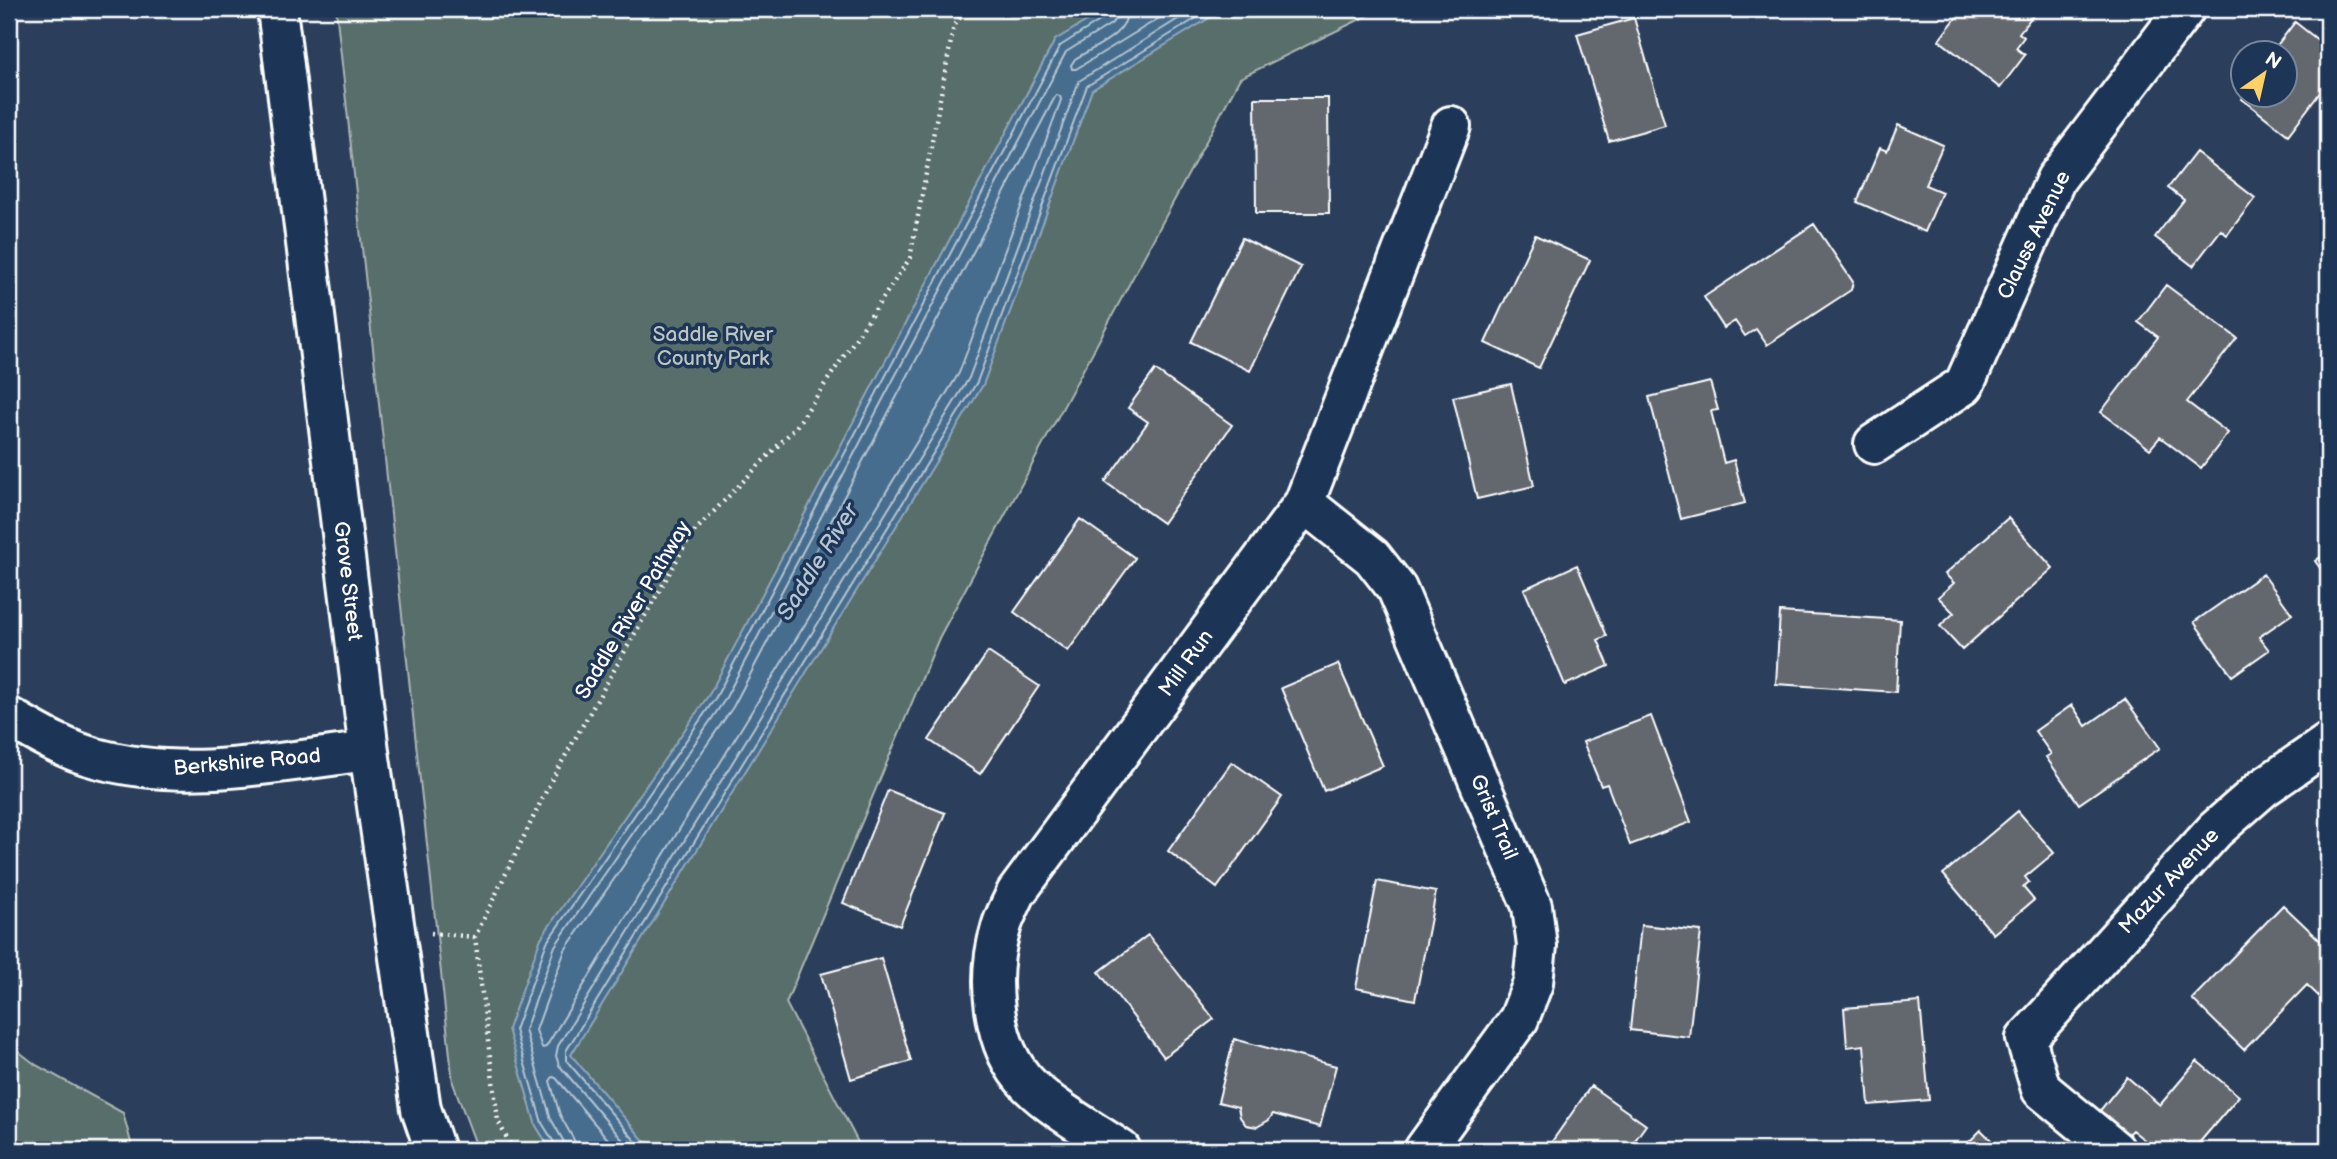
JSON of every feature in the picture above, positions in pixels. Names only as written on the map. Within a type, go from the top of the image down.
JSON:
[{"type":"street","name":"Grove Street","points":[[277,9],[369,751],[421,1109],[435,1150]]},
{"type":"street","name":"Clauss Avenue","points":[[1874,444],[1964,385],[2056,179],[2185,9]]},
{"type":"street","name":"Mill Run","points":[[1121,1150],[1049,1103],[1027,1083],[1009,1056],[996,1017],[993,974],[1001,928],[1016,893],[1304,503],[1451,126]]},
{"type":"street","name":"Grist Trail","points":[[1304,503],[1372,557],[1396,589],[1532,906],[1537,946],[1533,983],[1519,1019],[1424,1150]]},
{"type":"street","name":"Berkshire Road","points":[[9,717],[49,740],[95,758],[143,768],[192,771],[369,751]]},
{"type":"street","name":"Mazur Avenue","points":[[2115,1150],[2041,1089],[2026,1039],[2215,830],[2263,788],[2328,743]]},
{"type":"path","name":"Saddle River Pathway","points":[[513,1150],[498,1121],[475,937],[551,781],[691,535],[796,427],[910,258],[954,25],[967,9]]},
{"type":"green space","name":"Saddle River County Park","points":[[336,9],[1381,9],[1240,78],[939,638],[786,1003],[862,1150],[478,1150],[453,1083]]},
{"type":"green space","points":[[9,1044],[36,1065],[123,1113],[133,1150],[9,1150]]},
{"type":"water","name":"Saddle River","points":[[1107,9],[1224,9],[1092,90],[983,385],[571,1055],[652,1150],[551,1150],[536,1126],[508,1029],[541,938],[710,693],[1055,40]]},
{"type":"building","points":[[1963,9],[2038,9],[2019,33],[2024,37],[2016,48],[2025,55],[2000,88],[1939,40]]},
{"type":"building","points":[[1634,18],[1665,125],[1609,141],[1577,34]]},
{"type":"building","points":[[2295,22],[2328,48],[2328,82],[2288,135],[2254,108],[2298,108],[2298,38],[2283,38]]},
{"type":"building","points":[[1255,98],[1328,98],[1329,213],[1256,213]]},
{"type":"building","points":[[1898,125],[1943,145],[1925,185],[1942,192],[1925,232],[1857,202],[1880,148],[1887,151]]},
{"type":"building","points":[[2196,152],[2255,198],[2227,235],[2221,230],[2193,266],[2155,237],[2184,200],[2168,188]]},
{"type":"building","points":[[1814,224],[1853,282],[1851,290],[1767,345],[1756,329],[1745,336],[1735,321],[1724,328],[1704,297]]},
{"type":"building","points":[[1535,235],[1590,260],[1539,368],[1485,343]]},
{"type":"building","points":[[1242,238],[1301,267],[1250,371],[1191,342]]},
{"type":"building","points":[[2166,285],[2237,338],[2187,402],[2228,433],[2201,468],[2160,437],[2150,449],[2101,412],[2158,337],[2138,322]]},
{"type":"building","points":[[1155,370],[1232,425],[1163,523],[1105,482],[1148,422],[1128,408]]},
{"type":"building","points":[[1710,382],[1718,410],[1711,411],[1724,463],[1734,460],[1745,503],[1681,519],[1649,397]]},
{"type":"building","points":[[1511,384],[1534,486],[1477,499],[1453,397]]},
{"type":"building","points":[[2008,518],[2053,568],[1962,650],[1940,626],[1954,613],[1938,597],[1954,583],[1945,574]]},
{"type":"building","points":[[1080,519],[1135,558],[1068,651],[1014,612]]},
{"type":"building","points":[[2328,552],[2328,579],[2315,561]]},
{"type":"building","points":[[1577,565],[1607,636],[1598,640],[1609,666],[1565,685],[1524,589]]},
{"type":"building","points":[[2263,574],[2292,614],[2259,637],[2269,650],[2232,676],[2194,622]]},
{"type":"building","points":[[1780,612],[1900,620],[1896,692],[1776,684]]},
{"type":"building","points":[[988,652],[1039,686],[980,774],[929,740]]},
{"type":"building","points":[[1338,664],[1383,766],[1324,791],[1281,688]]},
{"type":"building","points":[[2125,699],[2160,748],[2079,804],[2046,757],[2051,754],[2035,731],[2072,705],[2086,726]]},
{"type":"building","points":[[1651,716],[1691,822],[1630,845],[1607,784],[1601,786],[1583,742]]},
{"type":"building","points":[[1232,762],[1282,797],[1217,888],[1168,851]]},
{"type":"building","points":[[888,790],[945,813],[900,926],[843,903]]},
{"type":"building","points":[[2018,811],[2054,853],[2025,877],[2029,882],[2023,887],[2034,900],[1993,934],[1943,874]]},
{"type":"building","points":[[1377,881],[1436,892],[1415,1000],[1356,988]]},
{"type":"building","points":[[2283,905],[2328,948],[2328,1005],[2307,985],[2244,1050],[2192,999]]},
{"type":"building","points":[[1641,925],[1701,931],[1689,1037],[1630,1030]]},
{"type":"building","points":[[1148,935],[1214,1019],[1164,1057],[1099,972]]},
{"type":"building","points":[[881,958],[911,1061],[851,1079],[821,974]]},
{"type":"building","points":[[1920,1002],[1929,1100],[1869,1105],[1864,1045],[1847,1047],[1844,1008]]},
{"type":"building","points":[[1234,1039],[1336,1066],[1320,1127],[1273,1114],[1269,1120],[1257,1127],[1246,1125],[1240,1117],[1238,1107],[1218,1102]]},
{"type":"building","points":[[2197,1061],[2239,1096],[2199,1143],[2207,1150],[2157,1150],[2132,1130],[2126,1136],[2098,1113],[2127,1077],[2160,1105]]},
{"type":"building","points":[[1591,1086],[1646,1125],[1628,1150],[1546,1150]]},
{"type":"building","points":[[1981,1130],[2001,1150],[1961,1150]]},
{"type":"building","points":[[960,1141],[971,1150],[953,1150]]}]
